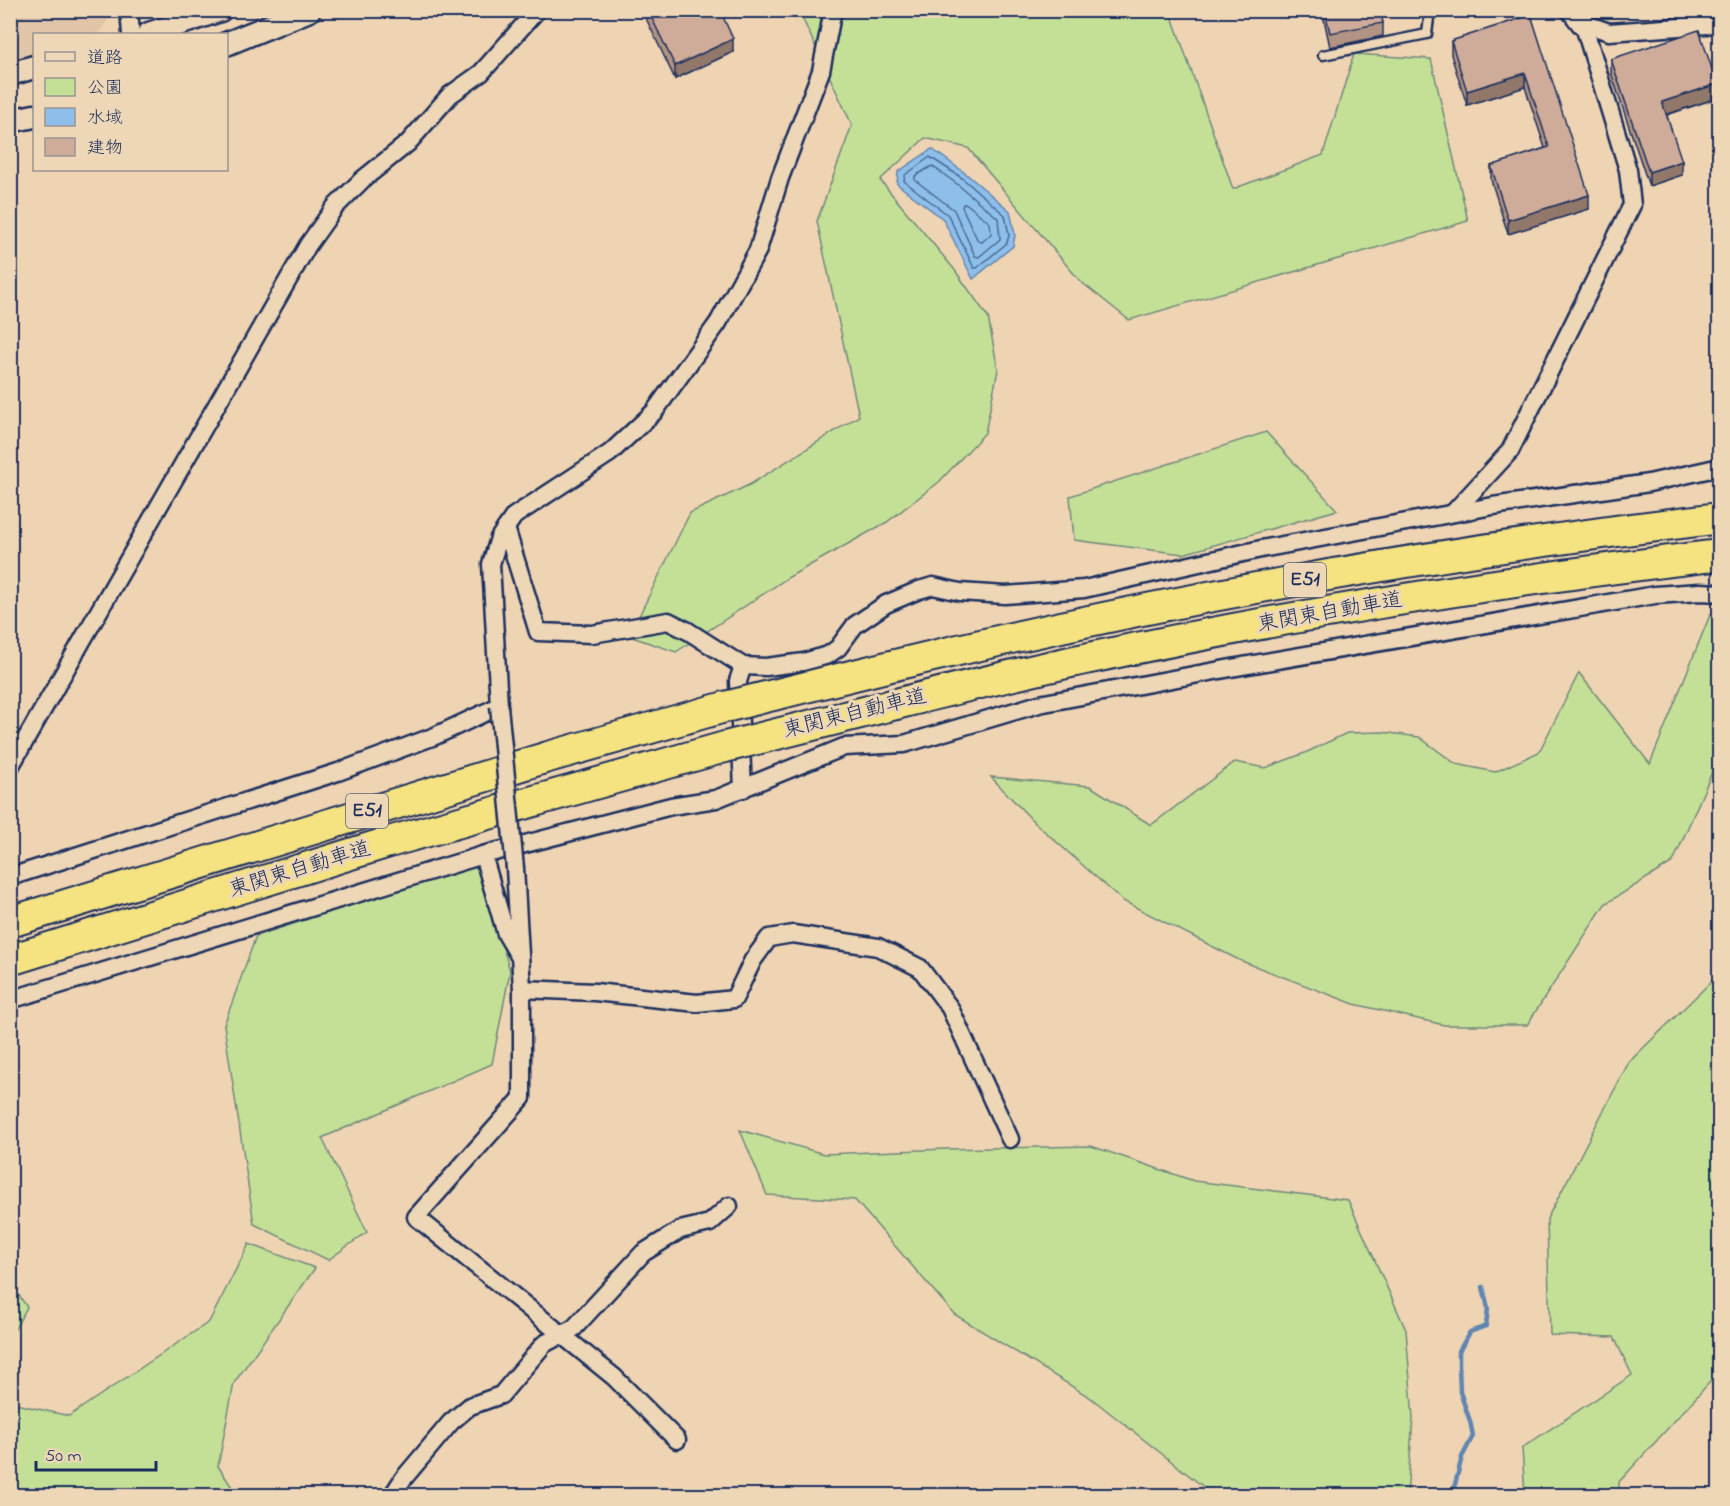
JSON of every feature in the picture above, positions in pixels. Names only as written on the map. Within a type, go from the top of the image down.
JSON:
[{"type":"highway","name":"東関東自動車道","points":[[10,922],[548,757],[725,707],[895,665],[1080,623],[1363,569],[1528,542],[1719,518]]},
{"type":"highway","name":"東関東自動車道","points":[[10,960],[388,842],[724,747],[1085,659],[1348,609],[1533,578],[1719,555]]},
{"type":"street","points":[[129,10],[131,33]]},
{"type":"street","points":[[152,33],[220,10]]},
{"type":"street","points":[[228,43],[309,10]]},
{"type":"street","points":[[10,767],[308,246],[335,207],[362,180],[408,143],[450,95],[481,73],[537,10]]},
{"type":"street","points":[[677,1440],[614,1377],[416,1217],[522,1098],[522,989],[515,868],[499,706],[491,564],[499,538],[514,516],[610,453],[654,412],[718,323],[758,250],[780,178],[821,70],[832,10]]},
{"type":"street","points":[[1578,17],[1609,32],[1707,25],[1719,20]]},
{"type":"street","points":[[1453,513],[1510,451],[1632,205],[1628,170],[1578,17]]},
{"type":"street","points":[[10,74],[33,67]]},
{"type":"street","points":[[10,121],[33,116]]},
{"type":"street","points":[[506,528],[538,632],[592,634],[668,621],[744,666],[766,667],[804,662],[828,655],[838,648],[855,625],[885,604],[933,586],[960,592],[1005,594],[1084,589],[1261,549],[1453,513],[1649,483],[1719,467]]},
{"type":"street","points":[[10,1000],[483,855],[671,806],[716,799],[844,747],[904,744],[1038,704],[1231,668],[1655,595],[1719,593]]},
{"type":"street","points":[[743,789],[738,681],[744,666]]},
{"type":"street","points":[[10,877],[338,772],[435,736],[499,706]]},
{"type":"street","points":[[483,855],[506,934],[520,956]]},
{"type":"street","points":[[522,989],[595,993],[697,1003],[734,999],[753,960],[769,938],[793,934],[878,947],[920,968],[950,1008],[1010,1138]]},
{"type":"street","points":[[392,1496],[403,1479],[451,1422],[470,1406],[501,1395],[544,1344],[574,1328],[643,1254],[680,1230],[711,1223],[729,1206]]},
{"type":"lane","points":[[1323,55],[1427,34],[1430,10]]},
{"type":"shaded area","points":[[11,10],[114,11],[99,33],[33,33],[33,54],[11,62]]},
{"type":"green space","points":[[799,11],[1170,11],[1233,189],[1323,155],[1354,54],[1431,59],[1468,221],[1129,320],[1080,281],[968,148],[925,138],[880,180],[954,269],[988,317],[998,370],[985,433],[939,482],[887,522],[789,577],[676,652],[629,636],[690,513],[751,484],[859,416],[817,221],[852,125]]},
{"type":"green space","points":[[1266,432],[1337,510],[1183,554],[1074,540],[1070,496]]},
{"type":"green space","points":[[1710,615],[1719,625],[1719,756],[1673,862],[1605,904],[1527,1025],[1444,1025],[1354,1004],[1239,960],[1123,901],[1034,822],[991,777],[1090,786],[1151,825],[1235,762],[1265,768],[1305,753],[1347,733],[1382,732],[1419,737],[1456,764],[1495,772],[1539,752],[1579,673],[1650,764]]},
{"type":"green space","points":[[478,864],[510,971],[492,1064],[322,1138],[367,1232],[328,1260],[254,1224],[224,1025],[256,936]]},
{"type":"green space","points":[[1719,976],[1719,1372],[1619,1482],[1619,1495],[1525,1495],[1522,1448],[1632,1375],[1614,1337],[1550,1335],[1547,1219],[1629,1062]]},
{"type":"green space","points":[[740,1130],[824,1154],[1091,1146],[1194,1181],[1348,1200],[1406,1330],[1413,1418],[1407,1495],[1214,1495],[1091,1398],[954,1314],[855,1200],[767,1195]]},
{"type":"green space","points":[[249,1244],[315,1268],[234,1383],[218,1466],[237,1495],[11,1495],[11,1403],[69,1416],[209,1322]]},
{"type":"green space","points":[[11,1284],[27,1307],[11,1336]]},
{"type":"water","points":[[932,149],[1010,211],[1015,235],[1013,246],[973,279],[943,219],[897,184],[898,172]]},
{"type":"building","points":[[648,10],[720,10],[733,39],[675,66]]},
{"type":"building","points":[[1325,10],[1380,10],[1383,23],[1330,33]]},
{"type":"building","points":[[1531,15],[1589,195],[1508,220],[1491,166],[1549,147],[1525,73],[1467,91],[1451,41]]},
{"type":"building","points":[[1699,30],[1717,84],[1662,102],[1682,161],[1649,172],[1611,59]]},
{"type":"waterway","points":[[1452,1496],[1462,1457],[1473,1436],[1460,1392],[1459,1351],[1470,1332],[1486,1326],[1488,1308],[1483,1287]]}]
